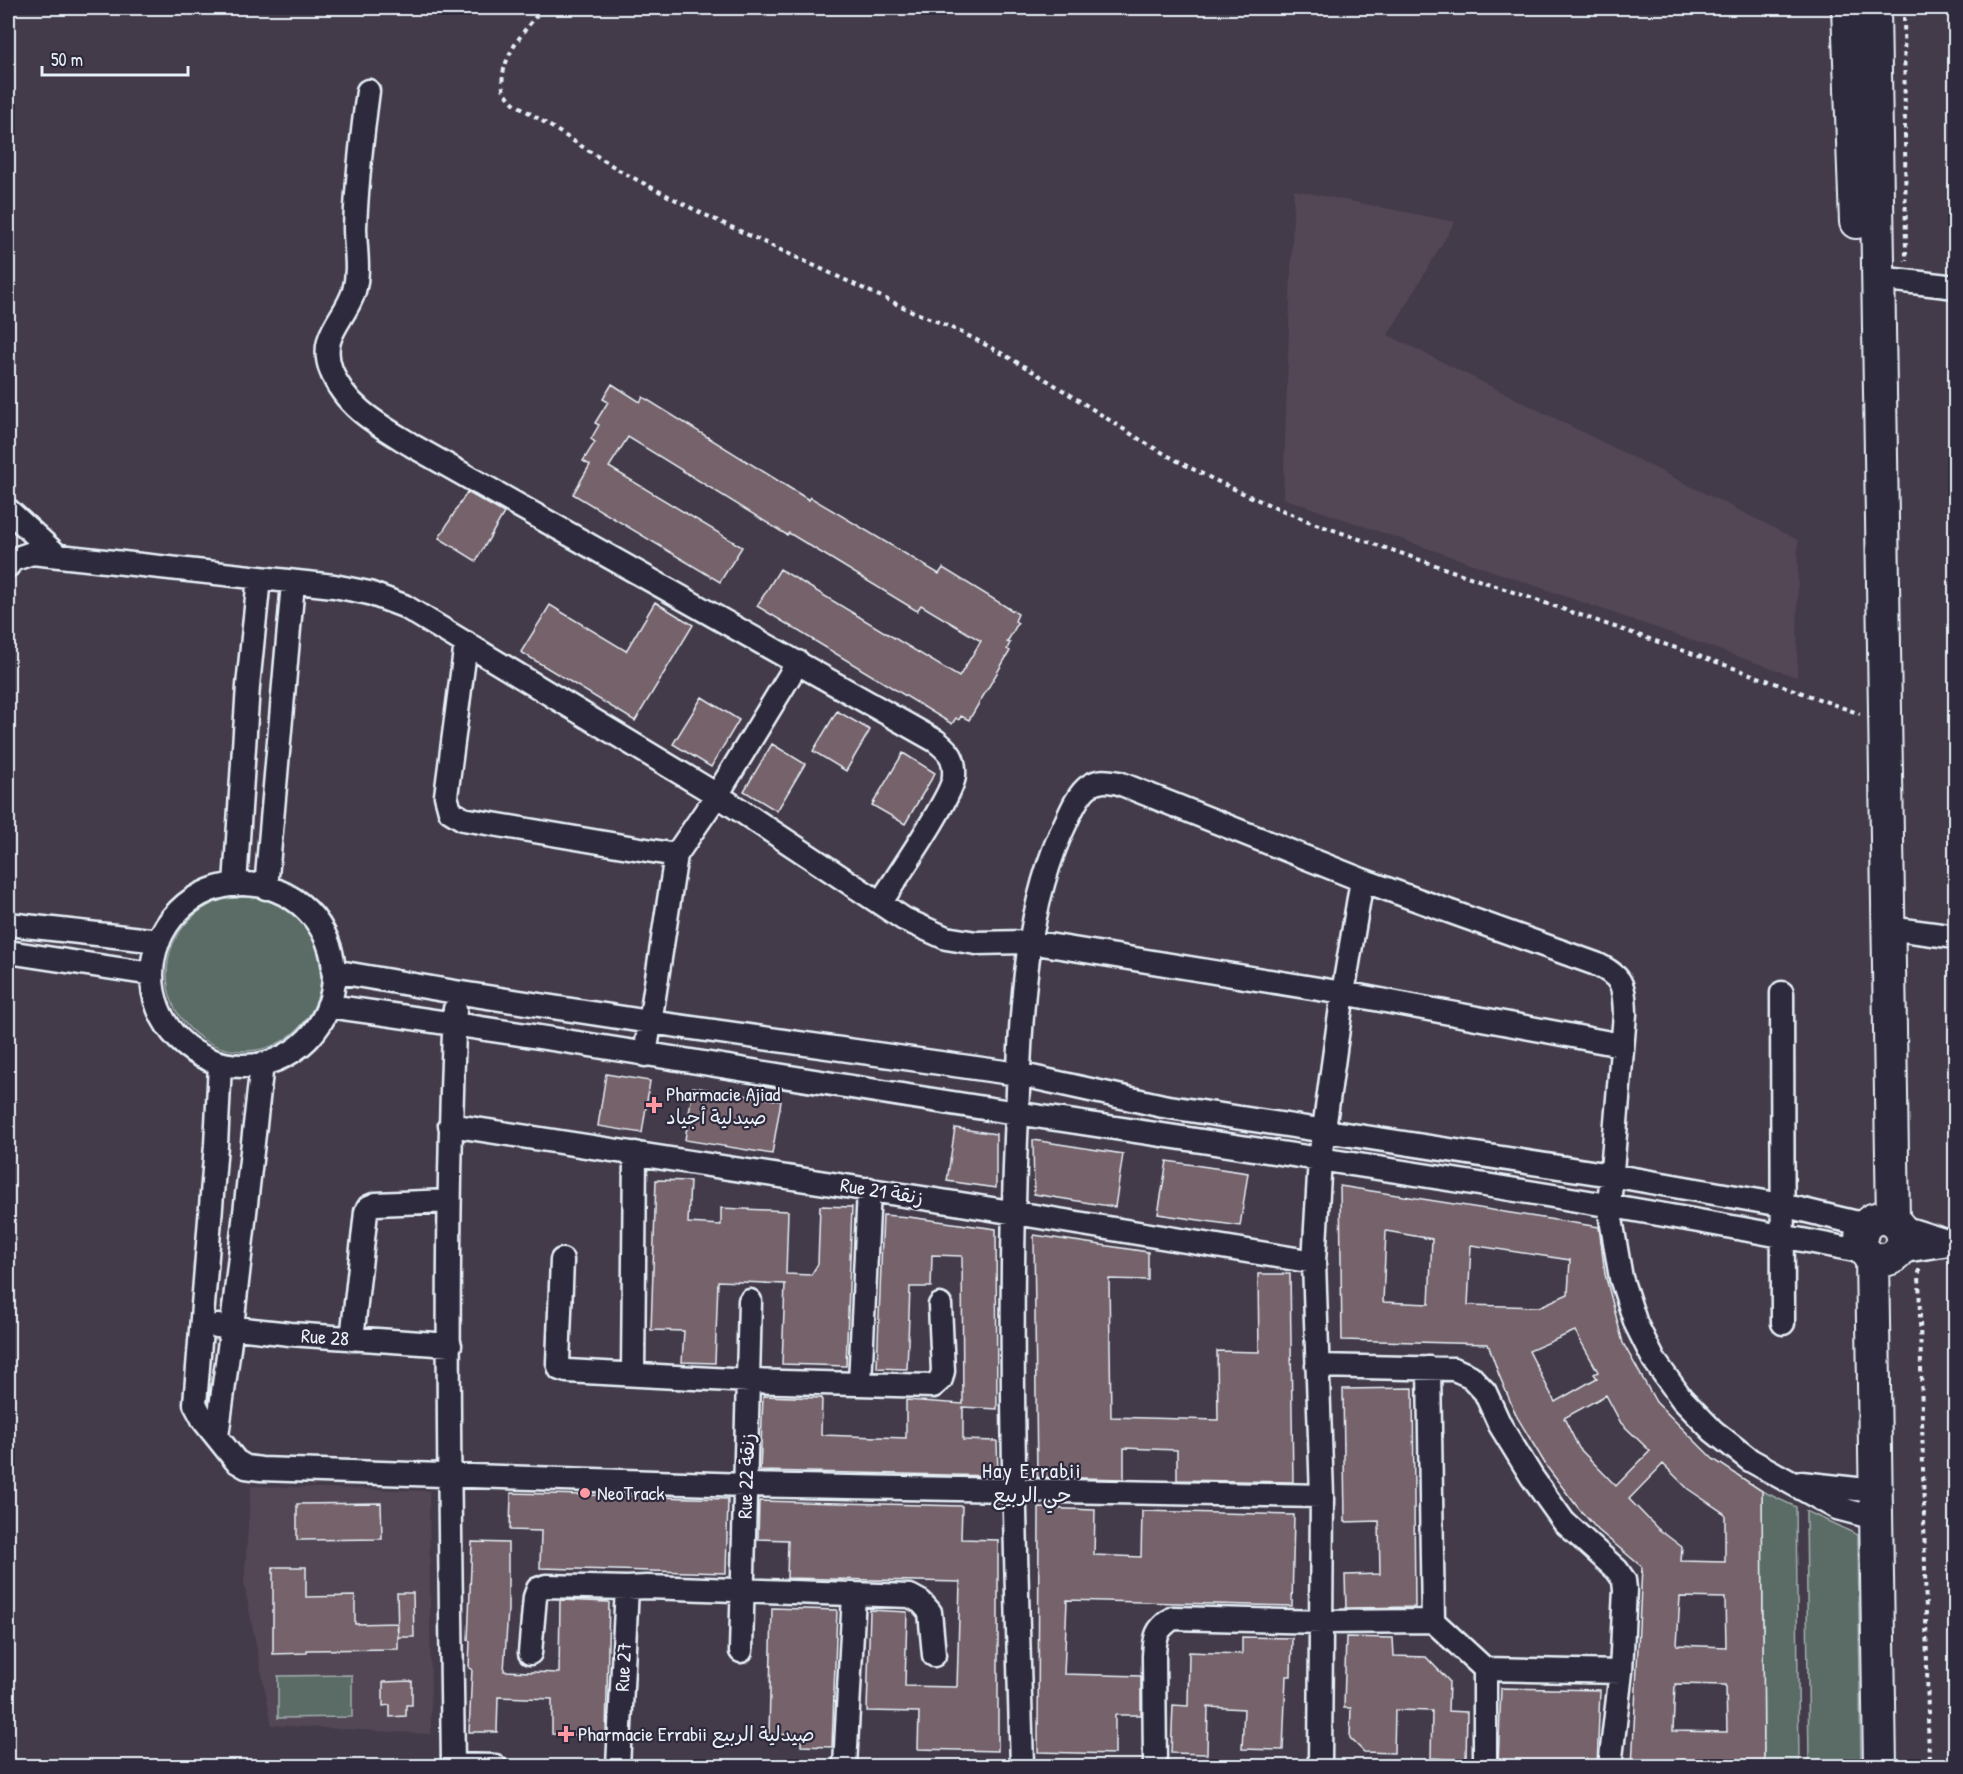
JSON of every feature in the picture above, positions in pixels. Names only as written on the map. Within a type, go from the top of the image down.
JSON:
[{"type":"main road","points":[[1848,8],[1857,275],[1864,715],[1886,1241],[1896,1767]]},
{"type":"main road","points":[[1874,8],[1888,928],[1886,1241],[1875,1505],[1880,1767]]},
{"type":"street","points":[[368,91],[359,156],[355,230],[357,272],[354,291],[334,327],[327,347],[331,370],[347,398],[365,416],[413,446],[798,662],[936,741],[950,753],[954,779],[944,801],[881,902]]},
{"type":"street","points":[[1878,278],[1956,287]]},
{"type":"street","points":[[8,510],[58,556]]},
{"type":"street","points":[[8,566],[12,560],[32,553],[334,586],[369,593],[404,606],[717,795],[904,919],[946,938],[976,943],[1030,942],[1343,993],[1621,1045]]},
{"type":"street","points":[[235,885],[248,686],[259,578]]},
{"type":"street","points":[[266,888],[293,583]]},
{"type":"street","points":[[466,643],[447,780],[446,796],[450,811],[463,819],[676,855]]},
{"type":"street","points":[[645,1055],[676,855],[717,795],[798,662]]},
{"type":"street","points":[[1022,1767],[1014,1490],[1014,1212],[1018,1074],[1030,942],[1052,850],[1074,805],[1088,787],[1102,780],[1119,783],[1362,880],[1596,964],[1612,972],[1621,983],[1625,1014],[1610,1207],[1621,1278],[1636,1324],[1654,1360],[1682,1399],[1713,1431],[1750,1460],[1790,1482],[1875,1505]]},
{"type":"street","points":[[1320,1767],[1322,1496],[1314,1262],[1320,1158],[1343,993],[1362,880]]},
{"type":"street","points":[[235,885],[266,888],[290,898],[309,913],[320,929],[328,946],[333,971],[328,1006],[319,1025],[290,1053],[262,1064],[241,1066],[220,1064],[190,1050],[174,1035],[162,1017],[152,985],[159,941],[170,921],[194,899],[213,889],[235,885]]},
{"type":"street","points":[[8,924],[159,941]]},
{"type":"street","points":[[1888,928],[1956,937]]},
{"type":"street","points":[[8,952],[152,974]]},
{"type":"street","points":[[333,971],[650,1022],[1018,1074],[1163,1106],[1611,1174],[1782,1205],[1886,1241]]},
{"type":"street","points":[[455,992],[449,1200],[449,1475],[453,1766],[495,1767]]},
{"type":"street","points":[[1782,993],[1783,1323]]},
{"type":"street","points":[[328,1006],[454,1023],[1017,1113],[1320,1158],[1782,1236],[1955,1244]]},
{"type":"street","points":[[220,1064],[216,1145],[195,1404],[204,1421],[236,1461],[246,1467],[746,1485],[1322,1496]]},
{"type":"street","points":[[217,1436],[262,1064]]},
{"type":"street","name":"Rue 21 زنقة","points":[[450,1125],[1014,1212],[1314,1262]]},
{"type":"street","points":[[633,1374],[635,1153]]},
{"type":"street","points":[[860,1384],[868,1189]]},
{"type":"street","points":[[352,1339],[366,1212],[369,1206],[449,1200]]},
{"type":"street","points":[[562,1260],[558,1358],[560,1369],[567,1371],[749,1381],[933,1386],[941,1379],[943,1371],[940,1305]]},
{"type":"street","name":"Rue 22 زنقة","points":[[741,1651],[750,1301]]},
{"type":"street","name":"Rue 28","points":[[201,1325],[232,1326],[352,1339],[450,1345]]},
{"type":"street","points":[[1317,1366],[1454,1369],[1470,1376],[1485,1392],[1512,1446],[1564,1522],[1617,1570],[1624,1580],[1621,1672],[1610,1767]]},
{"type":"street","points":[[1429,1368],[1433,1621]]},
{"type":"street","points":[[530,1653],[535,1598],[538,1589],[546,1586],[910,1596],[921,1602],[930,1612],[934,1655]]},
{"type":"street","name":"Rue 27","points":[[618,1767],[637,1587]]},
{"type":"street","points":[[845,1767],[854,1595]]},
{"type":"street","points":[[1155,1767],[1155,1638],[1161,1626],[1173,1618],[1322,1622],[1433,1621],[1485,1670],[1621,1672]]},
{"type":"street","points":[[1485,1670],[1485,1767]]},
{"type":"path","points":[[543,8],[510,55],[503,73],[504,90],[514,103],[622,172],[699,212],[986,343],[1129,432],[1190,467],[1261,502],[1313,523],[1864,715]]},
{"type":"path","points":[[1904,8],[1906,253]]},
{"type":"path","points":[[1886,1241],[1929,1767]]},
{"type":"shaded area","points":[[1294,190],[1455,222],[1388,335],[1798,540],[1797,677],[1283,498]]},
{"type":"shaded area","points":[[251,1486],[429,1491],[431,1734],[272,1725],[244,1584]]},
{"type":"green space","points":[[244,897],[259,898],[274,903],[299,919],[315,944],[320,959],[320,989],[315,1004],[299,1029],[274,1045],[259,1050],[244,1051],[229,1050],[214,1045],[189,1029],[173,1004],[168,989],[167,974],[168,959],[173,944],[189,919],[214,903],[229,898]]},
{"type":"green space","points":[[1762,1491],[1796,1507],[1799,1766],[1764,1766]]},
{"type":"green space","points":[[1806,1511],[1858,1535],[1861,1766],[1809,1766]]},
{"type":"green space","points":[[352,1675],[352,1717],[278,1718],[278,1676]]},
{"type":"building","points":[[612,384],[640,402],[643,397],[809,500],[810,497],[939,574],[943,568],[1018,614],[1015,621],[1018,623],[1007,642],[1010,643],[1007,649],[1010,651],[969,720],[961,716],[959,720],[956,718],[952,724],[757,606],[780,569],[959,677],[981,641],[921,605],[917,611],[789,533],[787,535],[628,437],[609,467],[742,547],[720,582],[573,494],[590,465],[583,461],[595,442],[591,439],[599,425],[595,423],[608,402],[603,399]]},
{"type":"building","points":[[467,492],[504,513],[476,561],[439,538]]},
{"type":"building","points":[[655,602],[693,625],[635,721],[521,652],[550,605],[626,651]]},
{"type":"building","points":[[702,697],[739,720],[711,767],[673,744]]},
{"type":"building","points":[[837,711],[870,730],[846,771],[813,751]]},
{"type":"building","points":[[772,744],[805,764],[777,811],[744,791]]},
{"type":"building","points":[[903,753],[935,773],[905,824],[872,805]]},
{"type":"building","points":[[606,1074],[650,1081],[642,1133],[598,1126]]},
{"type":"building","points":[[693,1087],[781,1101],[772,1154],[685,1140]]},
{"type":"building","points":[[955,1128],[996,1134],[996,1188],[947,1181]]},
{"type":"building","points":[[1033,1140],[1123,1154],[1115,1207],[1034,1194]]},
{"type":"building","points":[[1167,1161],[1248,1173],[1240,1226],[1158,1214]]},
{"type":"building","points":[[656,1180],[690,1181],[688,1223],[721,1225],[721,1208],[788,1211],[786,1274],[811,1275],[818,1264],[820,1206],[852,1207],[846,1366],[782,1364],[785,1284],[718,1281],[715,1363],[682,1362],[684,1331],[651,1330]]},
{"type":"building","points":[[1340,1186],[1599,1227],[1605,1274],[1623,1343],[1656,1402],[1713,1459],[1762,1491],[1764,1767],[1632,1767],[1642,1567],[1598,1530],[1547,1467],[1517,1417],[1488,1344],[1342,1340]],"holes":[[[1386,1231],[1432,1239],[1429,1304],[1383,1302]],[[1471,1245],[1570,1260],[1568,1294],[1539,1307],[1468,1305]],[[1575,1331],[1598,1372],[1594,1374],[1597,1378],[1555,1402],[1529,1351]],[[1606,1395],[1621,1423],[1650,1451],[1616,1486],[1579,1448],[1564,1418]],[[1663,1464],[1688,1489],[1725,1514],[1725,1562],[1681,1561],[1682,1547],[1657,1528],[1629,1499]],[[1680,1597],[1725,1598],[1726,1647],[1677,1645]],[[1675,1684],[1726,1685],[1727,1732],[1673,1731]]]},
{"type":"building","points":[[883,1215],[996,1229],[997,1409],[963,1407],[963,1440],[997,1441],[998,1476],[760,1471],[763,1396],[822,1398],[821,1435],[906,1438],[906,1400],[963,1404],[962,1256],[932,1255],[931,1287],[910,1287],[907,1369],[877,1368]]},
{"type":"building","points":[[1034,1235],[1148,1252],[1148,1280],[1109,1279],[1111,1417],[1218,1420],[1217,1351],[1259,1352],[1258,1274],[1290,1274],[1293,1482],[1177,1480],[1177,1450],[1124,1448],[1124,1479],[1037,1477]]},
{"type":"building","points":[[1413,1388],[1415,1607],[1346,1608],[1345,1575],[1380,1574],[1379,1521],[1345,1522],[1343,1389]]},
{"type":"building","points":[[511,1493],[728,1499],[726,1573],[540,1568],[541,1531],[510,1530]]},
{"type":"building","points":[[759,1501],[962,1506],[961,1539],[998,1540],[998,1751],[918,1749],[919,1712],[867,1711],[870,1610],[907,1612],[905,1686],[957,1687],[960,1582],[787,1578],[788,1540],[758,1539]]},
{"type":"building","points":[[381,1503],[382,1539],[297,1540],[297,1504]]},
{"type":"building","points":[[1039,1508],[1095,1510],[1094,1555],[1141,1557],[1142,1511],[1294,1515],[1292,1606],[1067,1600],[1064,1674],[1141,1676],[1141,1715],[1115,1715],[1115,1754],[1038,1752]]},
{"type":"building","points":[[472,1542],[508,1543],[508,1610],[504,1671],[559,1673],[560,1600],[609,1602],[606,1736],[552,1734],[552,1699],[498,1697],[497,1732],[469,1732],[472,1669],[469,1668],[470,1641],[468,1640]]},
{"type":"building","points":[[273,1567],[306,1567],[306,1597],[355,1596],[355,1624],[397,1623],[398,1636],[397,1593],[413,1593],[414,1637],[398,1637],[398,1649],[307,1650],[307,1653],[273,1654]]},
{"type":"building","points":[[772,1608],[837,1610],[832,1747],[801,1746],[801,1735],[769,1734]]},
{"type":"building","points":[[1242,1637],[1292,1638],[1291,1676],[1286,1676],[1283,1750],[1242,1749],[1244,1709],[1208,1707],[1207,1754],[1171,1753],[1173,1705],[1188,1706],[1189,1652],[1242,1654]]},
{"type":"building","points":[[1346,1637],[1393,1638],[1394,1656],[1426,1657],[1449,1681],[1448,1711],[1467,1712],[1466,1760],[1431,1758],[1432,1711],[1395,1710],[1394,1753],[1364,1752],[1350,1738],[1351,1708],[1344,1708]]},
{"type":"building","points":[[412,1681],[412,1705],[406,1705],[406,1716],[390,1717],[390,1705],[383,1706],[383,1682]]},
{"type":"building","points":[[1501,1688],[1600,1690],[1597,1767],[1498,1765]]},
{"type":"place","name":"Pharmacie Ajiad صيدلية أجياد","points":[[654,1105]]},
{"type":"place","name":"NeoTrack","points":[[585,1493]]},
{"type":"place","name":"Pharmacie Errabii صيدلية الربيع","points":[[566,1734]]},
{"type":"district","name":"Hay Errabii حي الربيع","points":[[1032,1483]]}]
